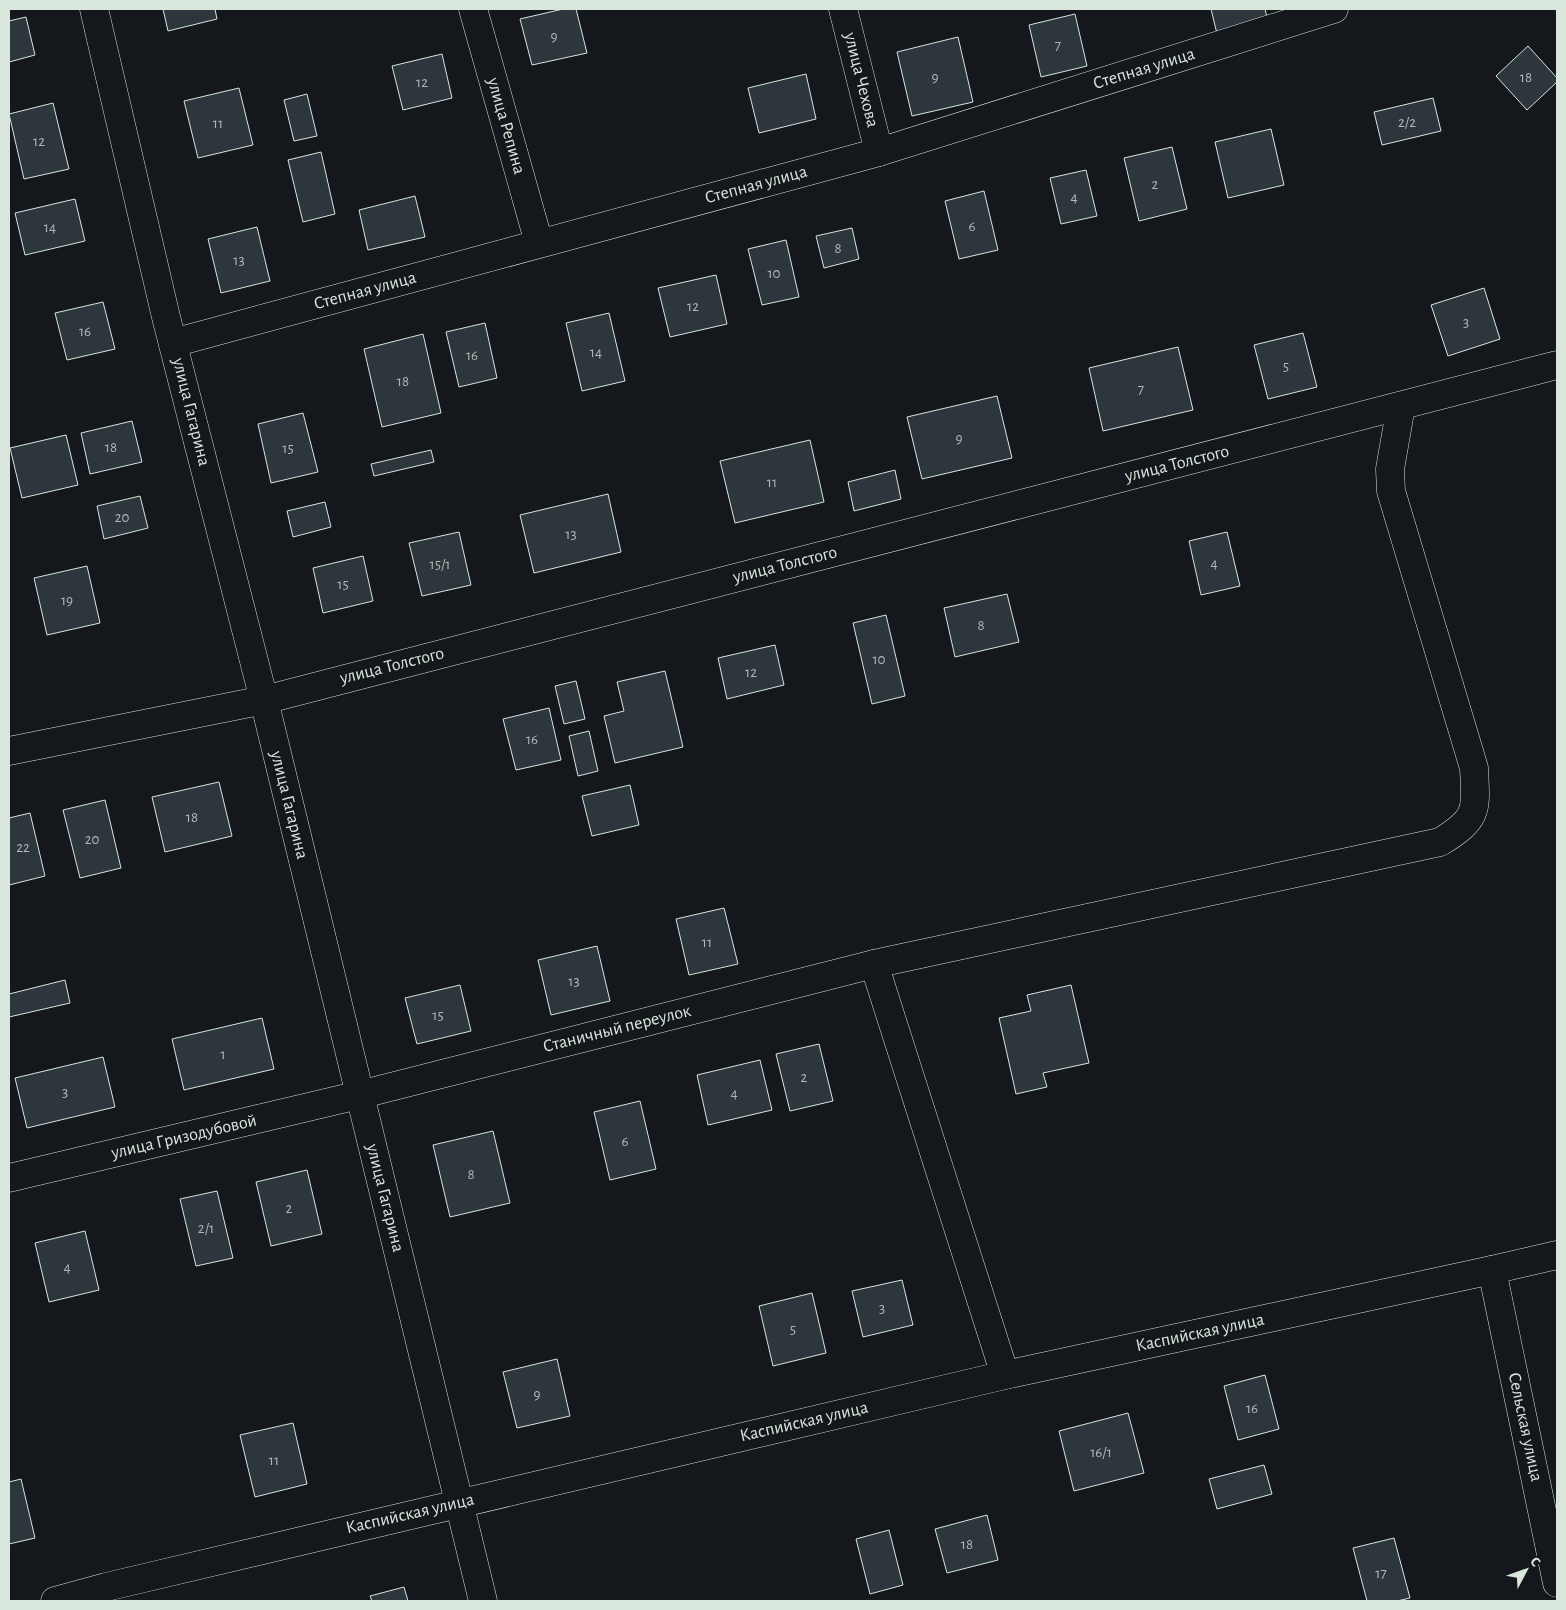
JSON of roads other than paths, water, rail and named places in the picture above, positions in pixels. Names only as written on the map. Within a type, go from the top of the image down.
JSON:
[{"type":"street","name":"улица Гагарина","points":[[94,9],[173,343],[264,700],[483,1601]]},
{"type":"street","name":"улица Репина","points":[[473,9],[539,243]]},
{"type":"street","name":"улица Чехова","points":[[843,9],[879,152]]},
{"type":"street","name":"Степная улица","points":[[173,343],[879,152],[1334,9]]},
{"type":"street","name":"улица Толстого","points":[[9,751],[264,700],[1557,365]]},
{"type":"street","name":"Станичный переулок","points":[[359,1095],[874,964],[1440,842],[1456,832],[1471,817],[1476,803],[1474,768],[1391,491],[1390,469],[1401,406]]},
{"type":"street","points":[[874,964],[1005,1375]]},
{"type":"street","name":"улица Гризодубовой","points":[[9,1178],[359,1095]]},
{"type":"street","name":"Каспийская улица","points":[[55,1601],[108,1594],[459,1503],[1005,1375],[1557,1255]]},
{"type":"street","name":"Сельская улица","points":[[1492,1270],[1557,1583]]}]
